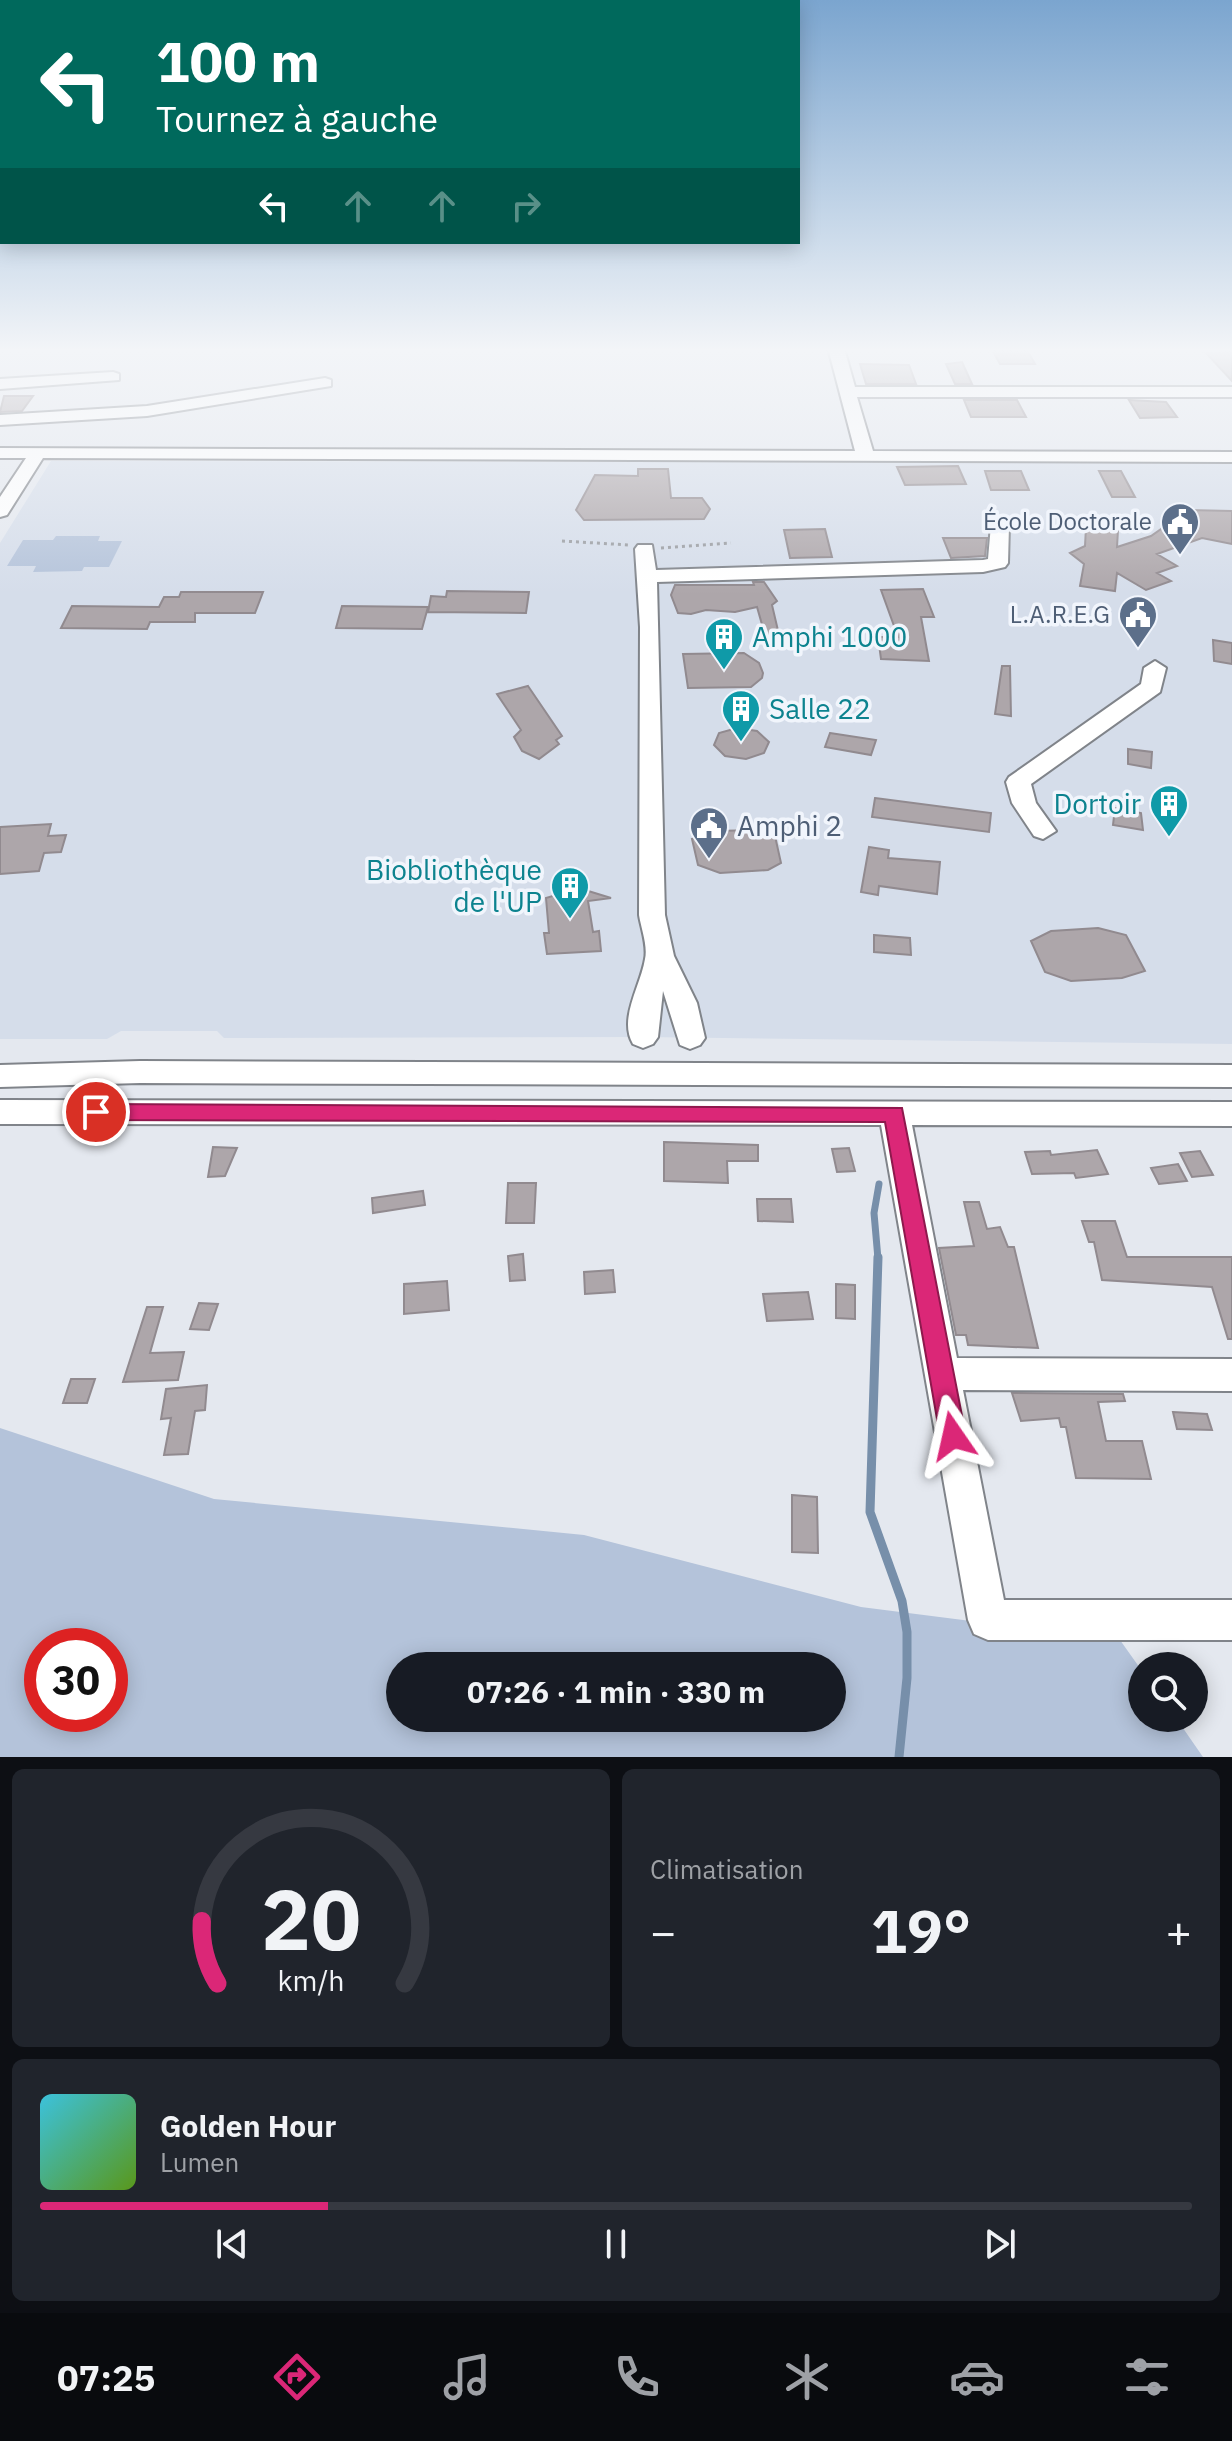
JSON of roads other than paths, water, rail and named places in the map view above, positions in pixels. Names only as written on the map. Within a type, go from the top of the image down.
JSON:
[{"type":"street","points":[[4,453],[22,430]]},
{"type":"street","points":[[858,430],[865,455]]},
{"type":"street","points":[[4,453],[1232,457]]},
{"type":"street","points":[[0,511],[38,453]]},
{"type":"street","points":[[647,576],[983,566],[998,563],[1000,525]]},
{"type":"street","points":[[645,549],[652,915],[660,956],[683,1003],[690,1038]]},
{"type":"street","points":[[1043,831],[1024,803],[1018,782],[1152,687],[1155,668]]},
{"type":"street","points":[[643,1037],[645,1004],[660,956]]},
{"type":"street","points":[[0,1076],[140,1072],[1232,1076]]},
{"type":"street","points":[[0,1112],[1232,1114]]},
{"type":"street","points":[[894,1114],[988,1620],[1232,1620]]},
{"type":"street","points":[[941,1374],[1232,1375]]},
{"type":"waterway","points":[[878,1258],[874,1213],[879,1184]]},
{"type":"waterway","points":[[878,1258],[870,1512],[902,1601],[907,1632],[907,1678],[899,1757]]},
{"type":"place","name":"École Doctorale","points":[[1180,556]]},
{"type":"place","name":"L.A.R.E.G","points":[[1138,649]]},
{"type":"place","name":"Amphi 1000","points":[[724,671]]},
{"type":"place","name":"Salle 22","points":[[741,743]]},
{"type":"place","name":"Dortoir","points":[[1169,838]]},
{"type":"place","name":"Amphi 2","points":[[709,860]]},
{"type":"place","name":"Biobliothèque de l'UP","points":[[570,920]]}]
